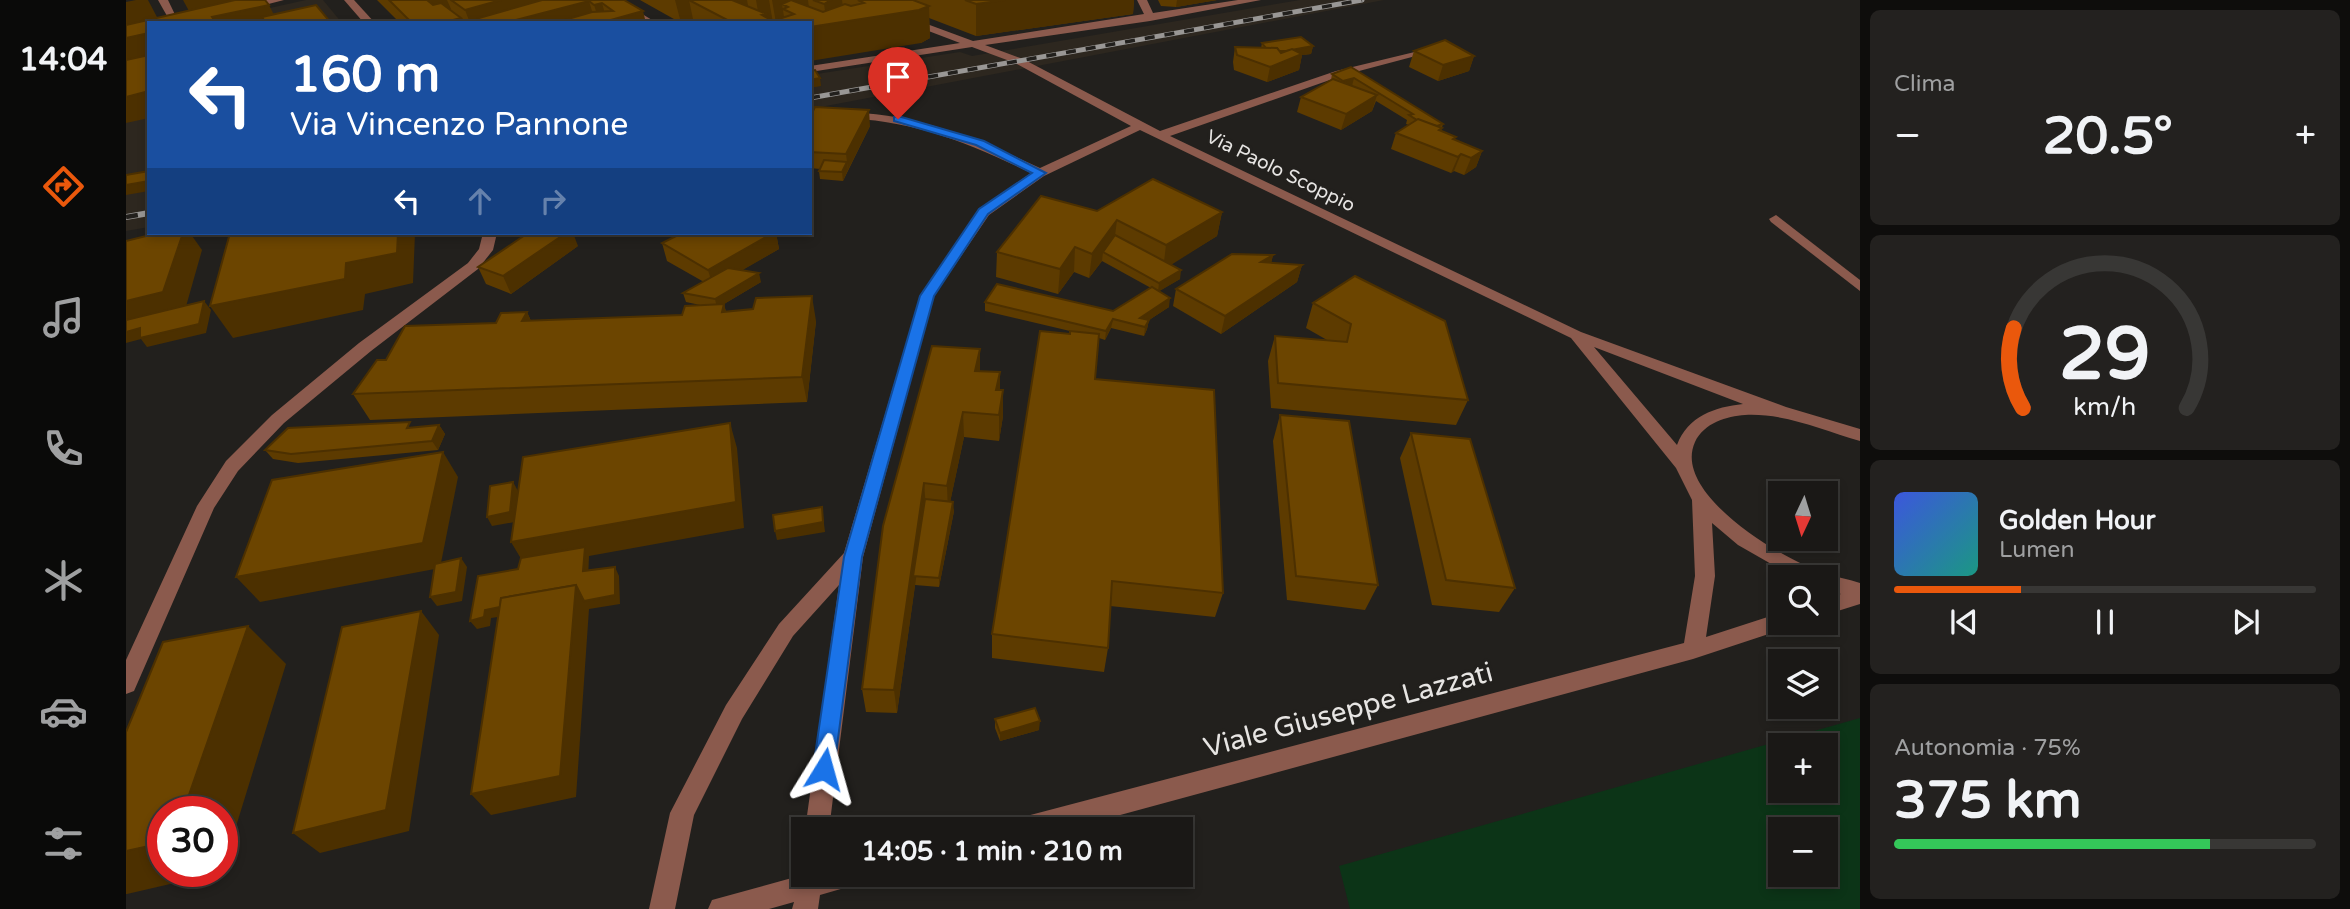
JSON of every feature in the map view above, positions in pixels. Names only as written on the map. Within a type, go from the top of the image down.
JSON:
[{"type":"street","points":[[163,0],[173,21]]},
{"type":"street","points":[[227,11],[279,0]]},
{"type":"street","points":[[349,0],[368,21]]},
{"type":"street","points":[[612,0],[649,21]]},
{"type":"street","points":[[1143,0],[1150,18]]},
{"type":"street","points":[[812,69],[1256,0]]},
{"type":"street","name":"Via Paolo Scoppio","points":[[909,12],[898,17],[1019,61],[1140,126],[1576,335],[1781,412]]},
{"type":"street","points":[[178,21],[188,19]]},
{"type":"street","points":[[1160,135],[1340,73],[1423,51]]},
{"type":"street","points":[[812,117],[830,113],[898,119],[980,143],[1040,173]]},
{"type":"street","points":[[819,817],[853,557],[927,296],[984,212],[1040,173],[1140,126]]},
{"type":"street","points":[[1776,219],[1860,286]]},
{"type":"street","points":[[126,684],[206,506],[232,467],[287,411],[365,347],[473,266],[486,250],[490,235]]},
{"type":"street","name":"Via Paolo Scoppio","points":[[1576,335],[1685,466],[1701,499]]},
{"type":"street","points":[[1685,466],[1685,443],[1696,426],[1717,414],[1746,410],[1781,412],[1822,421],[1860,435]]},
{"type":"street","points":[[1701,499],[1730,529],[1770,557],[1787,565]]},
{"type":"street","points":[[1693,650],[1705,576],[1701,499]]},
{"type":"street","points":[[663,909],[682,813],[734,712],[786,630],[853,557]]},
{"type":"street","points":[[1838,585],[1860,591]]},
{"type":"street","points":[[1838,603],[1860,596]]},
{"type":"street","name":"Viale Giuseppe Lazzati","points":[[1068,817],[1693,650],[1768,626]]},
{"type":"street","points":[[721,909],[809,890]]},
{"type":"shaded area","points":[[306,0],[323,0],[340,21],[212,21]]},
{"type":"shaded area","points":[[1300,0],[1384,0],[812,109],[812,75],[960,52],[972,56]]},
{"type":"shaded area","points":[[147,35],[147,227],[126,231],[126,40]]},
{"type":"green space","points":[[1860,718],[1860,909],[1350,909],[1339,866],[1768,744],[1768,803],[1838,803],[1838,733],[1807,733]]},
{"type":"building","points":[[235,0],[265,0],[269,5],[212,17],[215,21],[147,21],[147,33],[126,38],[126,25]]},
{"type":"building","points":[[389,0],[427,0],[433,5],[441,3],[461,18],[454,21],[410,21]]},
{"type":"building","points":[[451,0],[501,0],[465,10]]},
{"type":"building","points":[[542,0],[624,0],[643,11],[607,21],[561,21],[592,12],[613,11],[602,3],[594,5],[589,1],[512,21],[484,21],[479,18]]},
{"type":"building","points":[[689,0],[732,0],[767,14],[762,15],[773,21],[729,21]]},
{"type":"building","points":[[791,0],[823,12],[845,4],[851,6],[864,3],[858,0],[913,0],[929,6],[919,10],[812,27],[812,21],[773,21],[794,14],[783,9],[788,7],[782,4]]},
{"type":"building","points":[[813,0],[831,0],[824,4]]},
{"type":"building","points":[[965,0],[1005,0],[976,4]]},
{"type":"building","points":[[316,5],[329,21],[265,21],[262,17]]},
{"type":"building","points":[[1301,37],[1313,46],[1279,51],[1277,48],[1266,48],[1262,43]]},
{"type":"building","points":[[1445,40],[1474,56],[1443,65],[1414,51]]},
{"type":"building","points":[[1235,47],[1277,48],[1281,53],[1292,49],[1302,54],[1270,67],[1237,55]]},
{"type":"building","points":[[147,55],[147,92],[126,97],[126,60]]},
{"type":"building","points":[[1351,67],[1443,124],[1437,126],[1417,120],[1409,115],[1413,114],[1354,78],[1343,81],[1332,74]]},
{"type":"building","points":[[815,70],[820,78],[812,80],[812,71]]},
{"type":"building","points":[[1333,79],[1377,95],[1346,114],[1301,97]]},
{"type":"building","points":[[815,107],[869,110],[846,154],[812,152],[812,113]]},
{"type":"building","points":[[1418,119],[1442,128],[1439,130],[1456,137],[1453,139],[1482,151],[1471,158],[1461,154],[1458,157],[1396,133]]},
{"type":"building","points":[[824,160],[847,162],[842,172],[819,171]]},
{"type":"building","points":[[147,171],[147,181],[126,185],[126,175]]},
{"type":"building","points":[[1153,179],[1222,212],[1166,245],[1117,220],[1092,254],[1075,247],[1060,269],[997,252],[1041,196],[1097,211]]},
{"type":"building","points":[[150,235],[182,235],[163,292],[126,301],[126,241]]},
{"type":"building","points":[[229,235],[398,235],[397,253],[346,263],[345,279],[210,306]]},
{"type":"building","points":[[525,235],[563,235],[503,276],[478,267]]},
{"type":"building","points":[[678,235],[769,235],[708,270],[662,243]]},
{"type":"building","points":[[1115,235],[1181,270],[1159,283],[1103,252]]},
{"type":"building","points":[[1232,254],[1273,255],[1261,262],[1302,265],[1225,316],[1176,289]]},
{"type":"building","points":[[728,268],[759,273],[715,299],[683,293]]},
{"type":"building","points":[[1355,276],[1445,321],[1468,400],[1278,383],[1275,336],[1347,342],[1351,324],[1313,303]]},
{"type":"building","points":[[997,284],[1113,311],[1152,287],[1170,298],[1140,318],[1149,320],[1145,327],[1113,319],[1106,331],[985,302]]},
{"type":"building","points":[[812,296],[802,377],[353,394],[377,360],[386,360],[405,326],[496,323],[501,313],[527,312],[522,321],[682,315],[685,306],[724,304],[722,312],[753,309],[756,298]]},
{"type":"building","points":[[204,301],[199,324],[140,338],[140,328],[126,332],[126,320]]},
{"type":"building","points":[[1040,331],[1099,334],[1095,379],[1214,390],[1223,593],[1112,581],[1108,648],[992,634]]},
{"type":"building","points":[[932,346],[980,349],[975,371],[1000,372],[996,390],[1003,390],[999,415],[963,412],[947,486],[924,483],[894,690],[862,689],[883,526]]},
{"type":"building","points":[[1280,415],[1349,421],[1378,585],[1296,576]]},
{"type":"building","points":[[410,422],[407,428],[439,425],[432,441],[291,454],[265,450],[288,428]]},
{"type":"building","points":[[730,423],[736,502],[511,542],[523,457]]},
{"type":"building","points":[[1411,433],[1470,439],[1515,588],[1446,580]]},
{"type":"building","points":[[443,452],[423,543],[236,577],[272,480]]},
{"type":"building","points":[[513,482],[510,512],[487,517],[490,486]]},
{"type":"building","points":[[925,499],[953,502],[939,578],[913,576]]},
{"type":"building","points":[[822,507],[823,522],[775,531],[773,515]]},
{"type":"building","points":[[585,547],[583,571],[615,567],[615,595],[584,601],[576,585],[501,598],[500,607],[485,610],[484,617],[470,621],[478,576],[518,569],[521,558]]},
{"type":"building","points":[[461,558],[456,592],[430,597],[435,564]]},
{"type":"building","points":[[576,585],[560,776],[471,794],[501,598]]},
{"type":"building","points":[[421,611],[386,810],[293,833],[342,627]]},
{"type":"building","points":[[248,626],[189,796],[147,796],[147,846],[126,851],[126,732],[163,642]]},
{"type":"building","points":[[1035,708],[1040,721],[1000,733],[995,719]]},
{"type":"railway","points":[[812,98],[1362,0]]},
{"type":"railway","points":[[126,217],[147,213]]},
{"type":"route","points":[[824,769],[853,557],[927,296],[984,212],[1040,173],[980,143],[898,119]]}]
